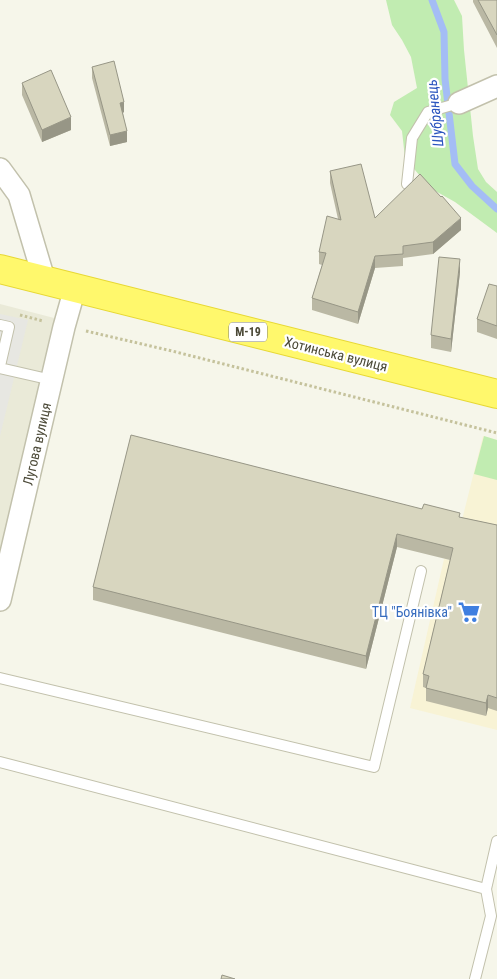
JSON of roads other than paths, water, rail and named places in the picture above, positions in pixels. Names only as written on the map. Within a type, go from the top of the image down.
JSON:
[{"type":"highway","name":"Хотинська вулиця","points":[[0,269],[497,394]]},
{"type":"street","points":[[458,103],[497,86]]},
{"type":"street","points":[[0,169],[20,195],[44,279]]},
{"type":"street","name":"Лугова вулиця","points":[[0,600],[64,327],[75,288]]},
{"type":"lane","points":[[407,184],[412,138],[428,112],[458,103]]},
{"type":"lane","points":[[0,325],[9,327],[0,367],[52,380]]},
{"type":"lane","points":[[0,678],[374,767],[421,571]]},
{"type":"lane","points":[[0,762],[486,889]]},
{"type":"lane","points":[[475,979],[491,916],[486,889],[497,841]]},
{"type":"waterway","name":"Шубранець","points":[[432,0],[444,32],[445,79],[455,164],[472,186],[497,209]]},
{"type":"place","name":"ТЦ \"Боянівка\"","points":[[469,612]]}]
